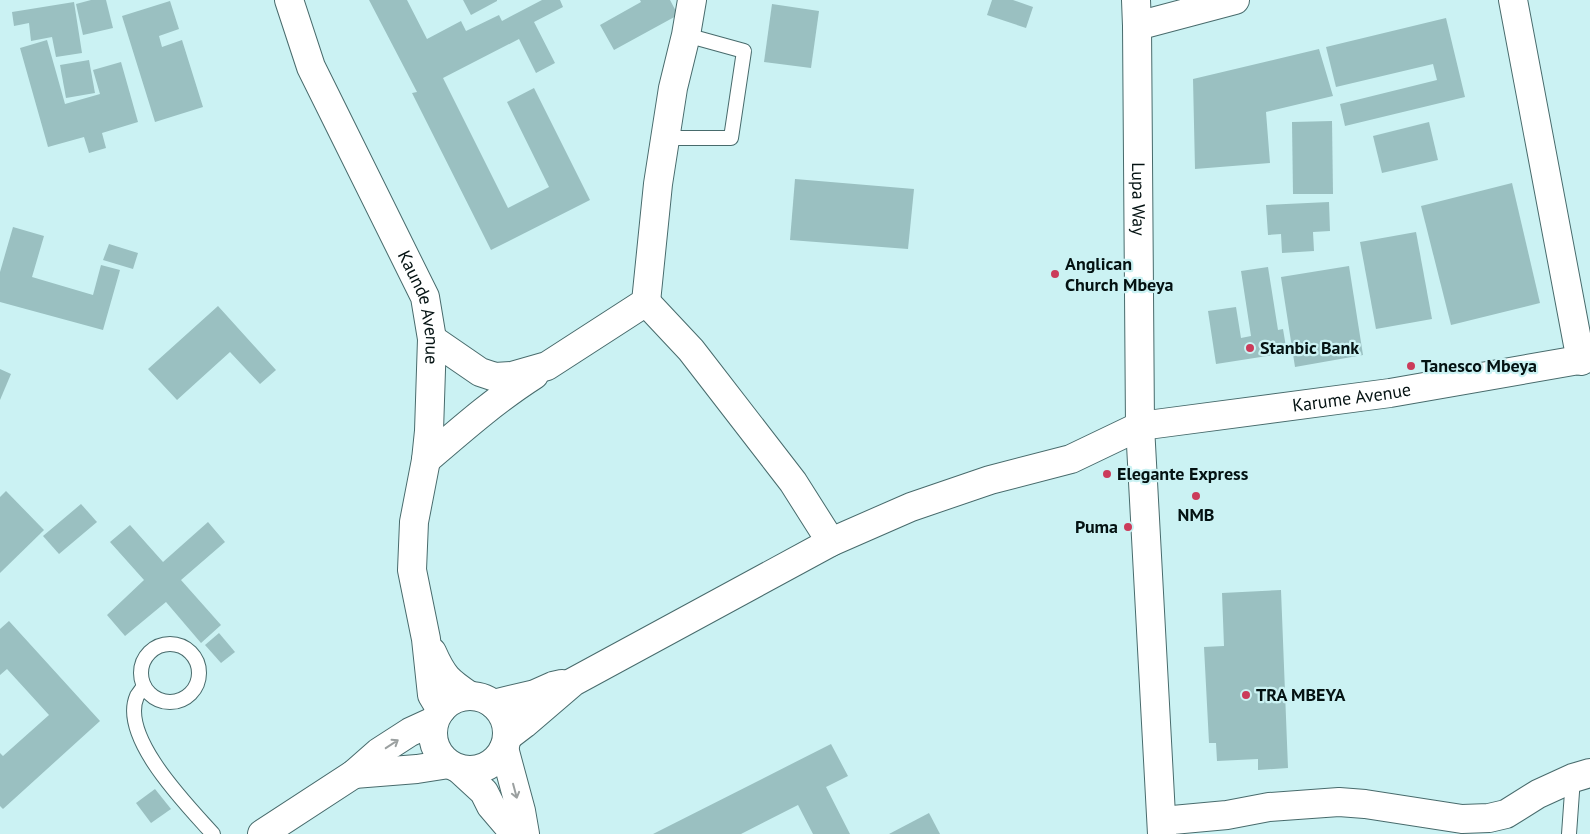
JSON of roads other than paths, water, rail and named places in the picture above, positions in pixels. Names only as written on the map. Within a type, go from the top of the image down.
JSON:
[{"type":"street","name":"Kaunde Avenue","points":[[289,0],[311,66],[425,297],[432,340],[429,431],[426,460],[414,522],[412,570],[426,640]]},
{"type":"street","points":[[692,0],[686,35],[673,88],[658,184],[646,302],[692,350],[793,482],[831,542]]},
{"type":"street","points":[[1137,13],[1235,0]]},
{"type":"street","points":[[1513,0],[1586,359]]},
{"type":"street","name":"Lupa Way","points":[[1137,13],[1140,426],[1162,828]]},
{"type":"street","points":[[426,460],[509,391],[646,302]]},
{"type":"street","points":[[432,340],[480,372],[495,377],[512,376],[547,366]]},
{"type":"street","name":"Karume Avenue","points":[[573,682],[831,542],[911,507],[990,480],[1071,459],[1140,426],[1390,393],[1586,359]]},
{"type":"street","points":[[426,640],[438,667],[450,683],[502,713],[506,725],[505,742],[525,834]]},
{"type":"street","points":[[426,640],[432,695],[437,716],[432,733],[434,745],[440,756],[484,792],[491,806],[515,834]]},
{"type":"street","points":[[262,834],[354,774],[379,752],[437,716],[449,702],[459,697],[482,700],[535,694],[553,686],[573,682]]},
{"type":"street","points":[[354,774],[454,766],[470,770],[481,769],[491,764],[498,757],[505,742],[573,682]]},
{"type":"street","points":[[1162,828],[1269,807],[1339,802],[1365,804],[1462,819],[1489,818],[1506,814],[1538,794],[1581,775]]},
{"type":"lane","points":[[666,138],[731,138],[744,51],[686,35]]},
{"type":"lane","points":[[144,686],[151,695],[161,701],[172,702],[184,699],[193,692],[198,682],[199,670],[196,660],[189,651],[179,645],[168,644],[157,647],[148,654],[142,664],[141,676],[144,686],[137,697],[134,715],[148,755],[165,779],[213,834]]},
{"type":"lane","points":[[1569,834],[1581,775]]},
{"type":"place","name":"Anglican Church Mbeya","points":[[1055,274]]},
{"type":"place","name":"Stanbic Bank","points":[[1250,348]]},
{"type":"place","name":"Tanesco Mbeya","points":[[1411,366]]},
{"type":"place","name":"Elegante Express","points":[[1107,474]]},
{"type":"place","name":"NMB","points":[[1196,496]]},
{"type":"place","name":"Puma","points":[[1128,527]]},
{"type":"place","name":"TRA MBEYA","points":[[1246,695]]}]
